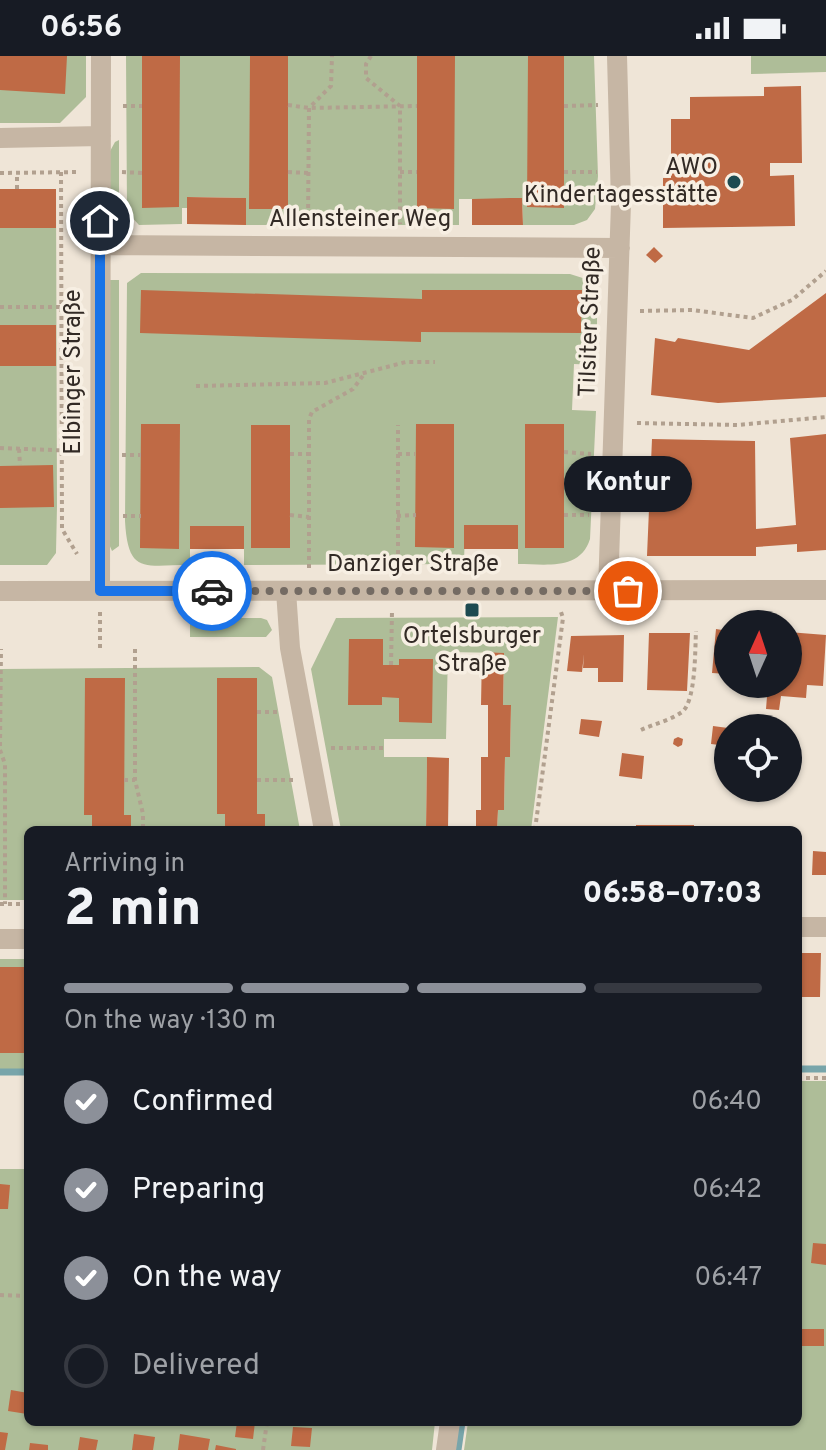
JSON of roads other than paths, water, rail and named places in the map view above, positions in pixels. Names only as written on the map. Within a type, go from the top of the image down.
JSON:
[{"type":"street","name":"Elbinger Straße","points":[[100,591],[101,56]]},
{"type":"street","name":"Tilsiter Straße","points":[[608,591],[620,248],[617,56]]},
{"type":"street","points":[[0,138],[101,136]]},
{"type":"street","name":"Allensteiner Weg","points":[[100,245],[620,248]]},
{"type":"street","name":"Danziger Straße","points":[[0,591],[826,590]]},
{"type":"street","points":[[286,591],[290,648],[323,826]]},
{"type":"street","points":[[802,927],[826,927]]},
{"type":"street","points":[[0,939],[24,939]]},
{"type":"street","points":[[446,1450],[449,1426]]},
{"type":"waterway","points":[[802,1069],[826,1069]]},
{"type":"waterway","points":[[0,1072],[24,1072]]},
{"type":"waterway","points":[[458,1450],[461,1426]]},
{"type":"place","name":"AWO Kindertagesstätte","points":[[734,182]]},
{"type":"place","name":"Kontur","points":[[628,591]]},
{"type":"place","name":"Ortelsburger Straße","points":[[472,610]]}]
